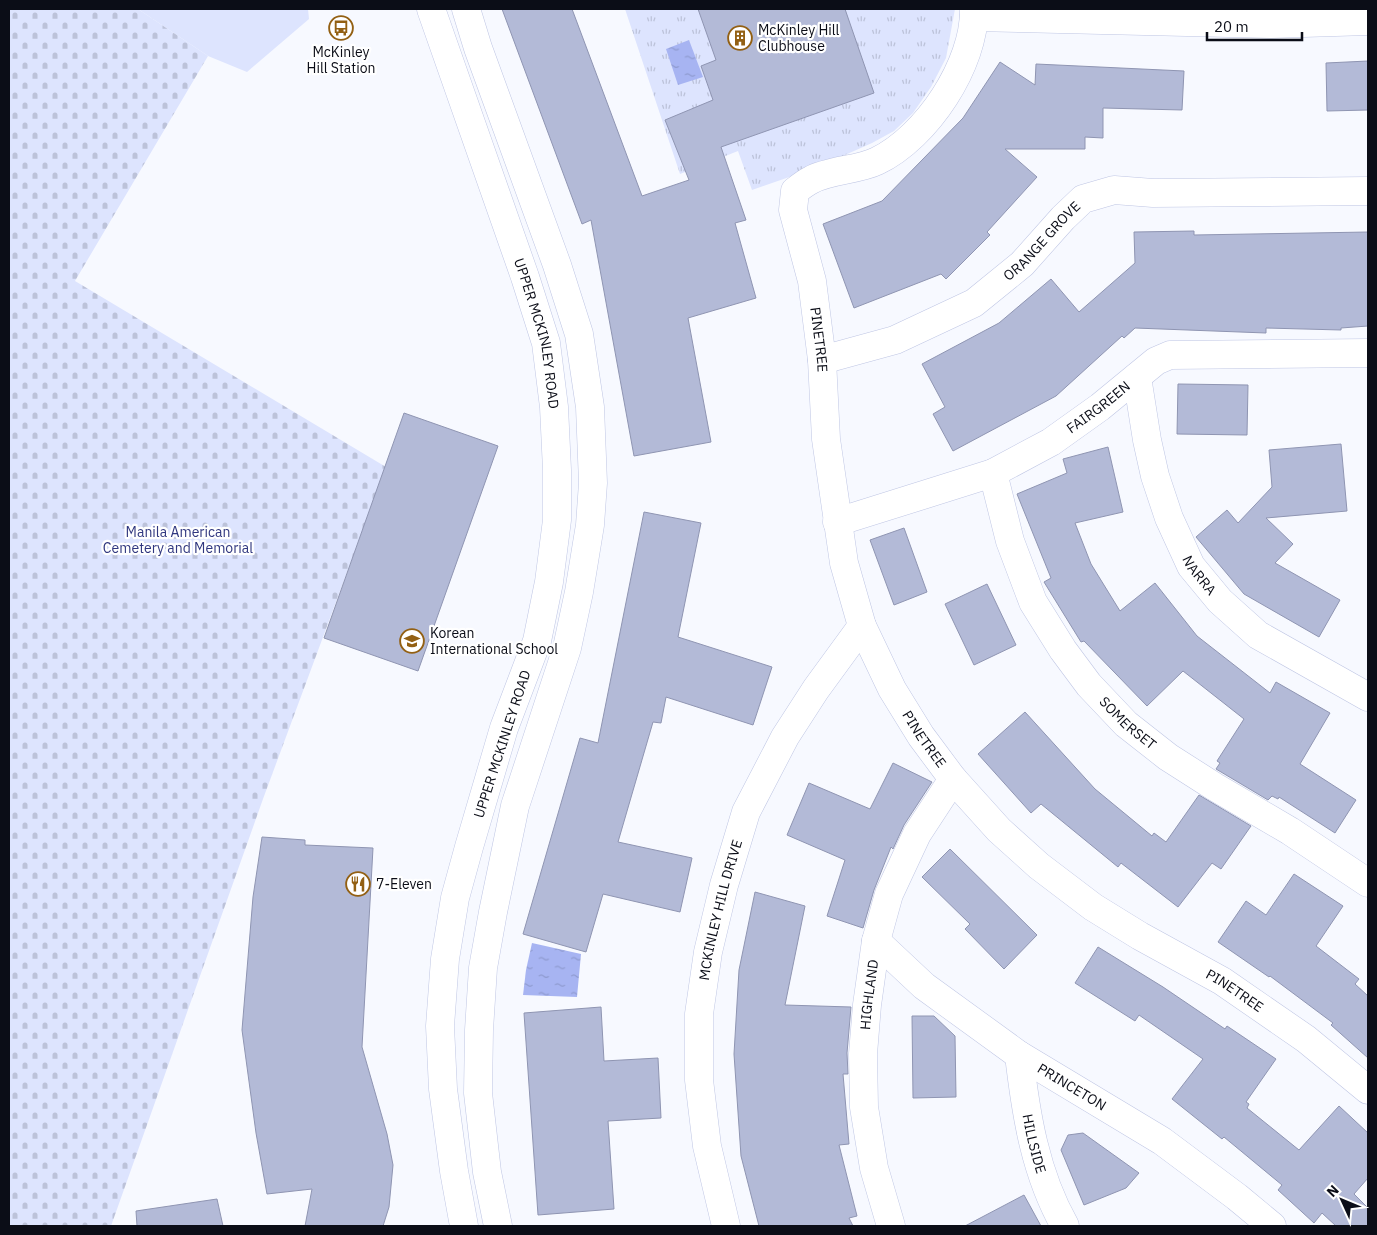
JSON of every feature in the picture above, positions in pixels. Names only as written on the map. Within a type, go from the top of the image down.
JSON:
[{"type":"street","name":"UPPER MCKINLEY ROAD","points":[[431,9],[528,286],[546,343],[554,407],[557,470],[557,520],[549,582],[537,641],[504,728],[455,898],[445,959],[440,1026],[443,1089],[454,1171],[464,1226]]},
{"type":"street","points":[[466,9],[484,64],[558,265],[579,334],[590,407],[593,483],[586,544],[567,648],[515,806],[483,968],[479,1030],[478,1093],[487,1172],[498,1226]]},
{"type":"street","points":[[974,13],[1271,24],[1368,21]]},
{"type":"street","name":"PINETREE","points":[[974,13],[968,51],[952,88],[904,144],[877,162],[812,179],[795,191],[793,210],[812,281],[822,360],[826,439],[837,522],[844,563],[862,626],[892,689],[921,736],[953,779],[999,830],[1039,866],[1092,907],[1222,981],[1306,1039],[1368,1090]]},
{"type":"street","name":"ORANGE GROVE","points":[[822,360],[895,340],[974,303],[1022,264],[1063,218],[1083,199],[1114,190],[1152,193],[1368,191]]},
{"type":"street","name":"FAIRGREEN","points":[[837,522],[993,473],[1051,442],[1100,407],[1156,361],[1170,356],[1368,353]]},
{"type":"street","name":"NARRA","points":[[1137,377],[1155,476],[1169,518],[1191,566],[1220,601],[1258,635],[1368,697]]},
{"type":"street","name":"SOMERSET","points":[[993,473],[1010,541],[1033,602],[1089,685],[1126,724],[1168,757],[1290,831],[1368,883]]},
{"type":"street","name":"MCKINLEY HILL DRIVE","points":[[726,1226],[707,1146],[699,1080],[699,1014],[708,952],[724,885],[746,812],[785,737],[816,689],[862,626]]},
{"type":"street","points":[[504,728],[537,737]]},
{"type":"street","name":"HIGHLAND","points":[[891,1226],[874,1168],[864,1107],[863,1054],[866,1014],[876,941],[888,894],[917,834],[953,779]]},
{"type":"street","name":"PRINCETON","points":[[876,941],[924,986],[1019,1056],[1162,1141],[1237,1197],[1272,1226]]},
{"type":"street","name":"HILLSIDE","points":[[1019,1056],[1025,1107],[1036,1160],[1056,1210],[1065,1226]]},
{"type":"green space","name":"Manila American Cemetery and Memorial","points":[[9,9],[138,9],[208,56],[75,281],[386,467],[263,799],[111,1226],[9,1226]]},
{"type":"green space","points":[[138,9],[308,9],[309,19],[247,72],[208,56]]},
{"type":"green space","points":[[625,9],[955,9],[946,58],[931,87],[913,113],[894,131],[818,167],[752,190],[738,151],[680,174]]},
{"type":"water","points":[[689,40],[703,77],[678,85],[666,49]]},
{"type":"water","points":[[532,943],[581,954],[577,997],[523,995]]},
{"type":"building","points":[[502,9],[572,9],[642,196],[689,180],[665,120],[713,100],[701,66],[716,60],[698,9],[845,9],[874,93],[721,147],[746,220],[735,223],[756,298],[688,318],[711,442],[634,456],[591,220],[582,224]]},
{"type":"building","points":[[1368,61],[1368,110],[1327,111],[1326,63]]},
{"type":"building","points":[[1000,62],[1035,85],[1036,64],[1184,71],[1182,110],[1103,108],[1103,138],[1085,137],[1085,149],[1005,149],[1037,177],[987,232],[990,235],[946,279],[941,274],[854,308],[823,224],[882,201],[963,118]]},
{"type":"building","points":[[1194,231],[1194,235],[1368,232],[1368,326],[1341,328],[1341,330],[1266,328],[1266,333],[1135,328],[1124,338],[1122,336],[1056,396],[953,451],[933,414],[945,407],[922,364],[999,323],[1051,279],[1079,312],[1135,263],[1134,232]]},
{"type":"building","points":[[1178,384],[1248,385],[1247,435],[1177,434]]},
{"type":"building","points":[[404,413],[498,446],[418,671],[324,638]]},
{"type":"building","points":[[1341,444],[1347,511],[1266,518],[1293,544],[1275,563],[1340,600],[1319,637],[1244,594],[1196,537],[1227,510],[1238,523],[1272,487],[1269,450]]},
{"type":"building","points":[[1108,447],[1123,512],[1075,523],[1091,564],[1120,611],[1155,583],[1197,636],[1270,693],[1276,682],[1330,713],[1300,764],[1356,800],[1335,833],[1279,797],[1278,799],[1272,796],[1268,800],[1216,769],[1220,763],[1217,761],[1244,719],[1183,671],[1147,706],[1084,641],[1081,642],[1044,582],[1051,578],[1017,494],[1067,473],[1063,459]]},
{"type":"building","points":[[644,512],[701,523],[678,637],[772,667],[753,725],[666,697],[661,723],[653,722],[618,842],[692,858],[680,912],[603,894],[586,952],[523,934],[580,738],[598,743]]},
{"type":"building","points":[[904,528],[927,592],[894,605],[870,540]]},
{"type":"building","points":[[987,584],[1016,645],[974,665],[945,604]]},
{"type":"building","points":[[1025,712],[1095,789],[1152,836],[1154,833],[1166,842],[1199,795],[1251,826],[1221,869],[1212,863],[1178,907],[1121,863],[1118,867],[1041,804],[1031,813],[978,754]]},
{"type":"building","points":[[893,763],[932,782],[904,825],[893,849],[891,847],[874,890],[863,928],[827,916],[845,860],[787,835],[809,783],[870,809]]},
{"type":"building","points":[[262,837],[305,840],[305,845],[373,848],[362,1047],[387,1134],[393,1165],[389,1207],[383,1226],[305,1226],[312,1189],[267,1194],[256,1133],[242,1030],[253,897]]},
{"type":"building","points":[[950,849],[1037,935],[1004,969],[965,929],[970,924],[922,877]]},
{"type":"building","points":[[1294,874],[1343,906],[1316,946],[1359,979],[1355,984],[1368,996],[1368,1058],[1331,1025],[1333,1023],[1270,976],[1218,942],[1246,901],[1266,915]]},
{"type":"building","points":[[755,892],[805,906],[785,1005],[851,1007],[847,1053],[848,1074],[843,1074],[849,1144],[839,1145],[857,1216],[849,1218],[853,1226],[759,1226],[741,1156],[734,1054],[739,970]]},
{"type":"building","points":[[1098,947],[1163,987],[1225,1029],[1227,1026],[1276,1059],[1246,1102],[1249,1104],[1247,1108],[1299,1150],[1339,1106],[1368,1133],[1368,1178],[1354,1194],[1368,1208],[1368,1226],[1336,1226],[1322,1213],[1314,1223],[1278,1190],[1282,1185],[1224,1137],[1222,1139],[1172,1099],[1203,1059],[1139,1015],[1135,1021],[1075,983]]},
{"type":"building","points":[[601,1007],[604,1061],[658,1058],[661,1118],[608,1121],[614,1209],[538,1215],[524,1013]]},
{"type":"building","points":[[912,1016],[934,1016],[955,1036],[956,1097],[913,1098]]},
{"type":"building","points":[[1083,1133],[1139,1173],[1126,1188],[1084,1205],[1061,1150],[1068,1135]]},
{"type":"building","points":[[1024,1195],[1041,1226],[965,1226]]},
{"type":"building","points":[[217,1199],[223,1226],[137,1226],[136,1211]]},
{"type":"place","name":"McKinley Hill Station","points":[[341,28]]},
{"type":"place","name":"McKinley Hill Clubhouse","points":[[740,38]]},
{"type":"place","name":"Korean International School","points":[[412,641]]},
{"type":"place","name":"7-Eleven","points":[[358,884]]}]
